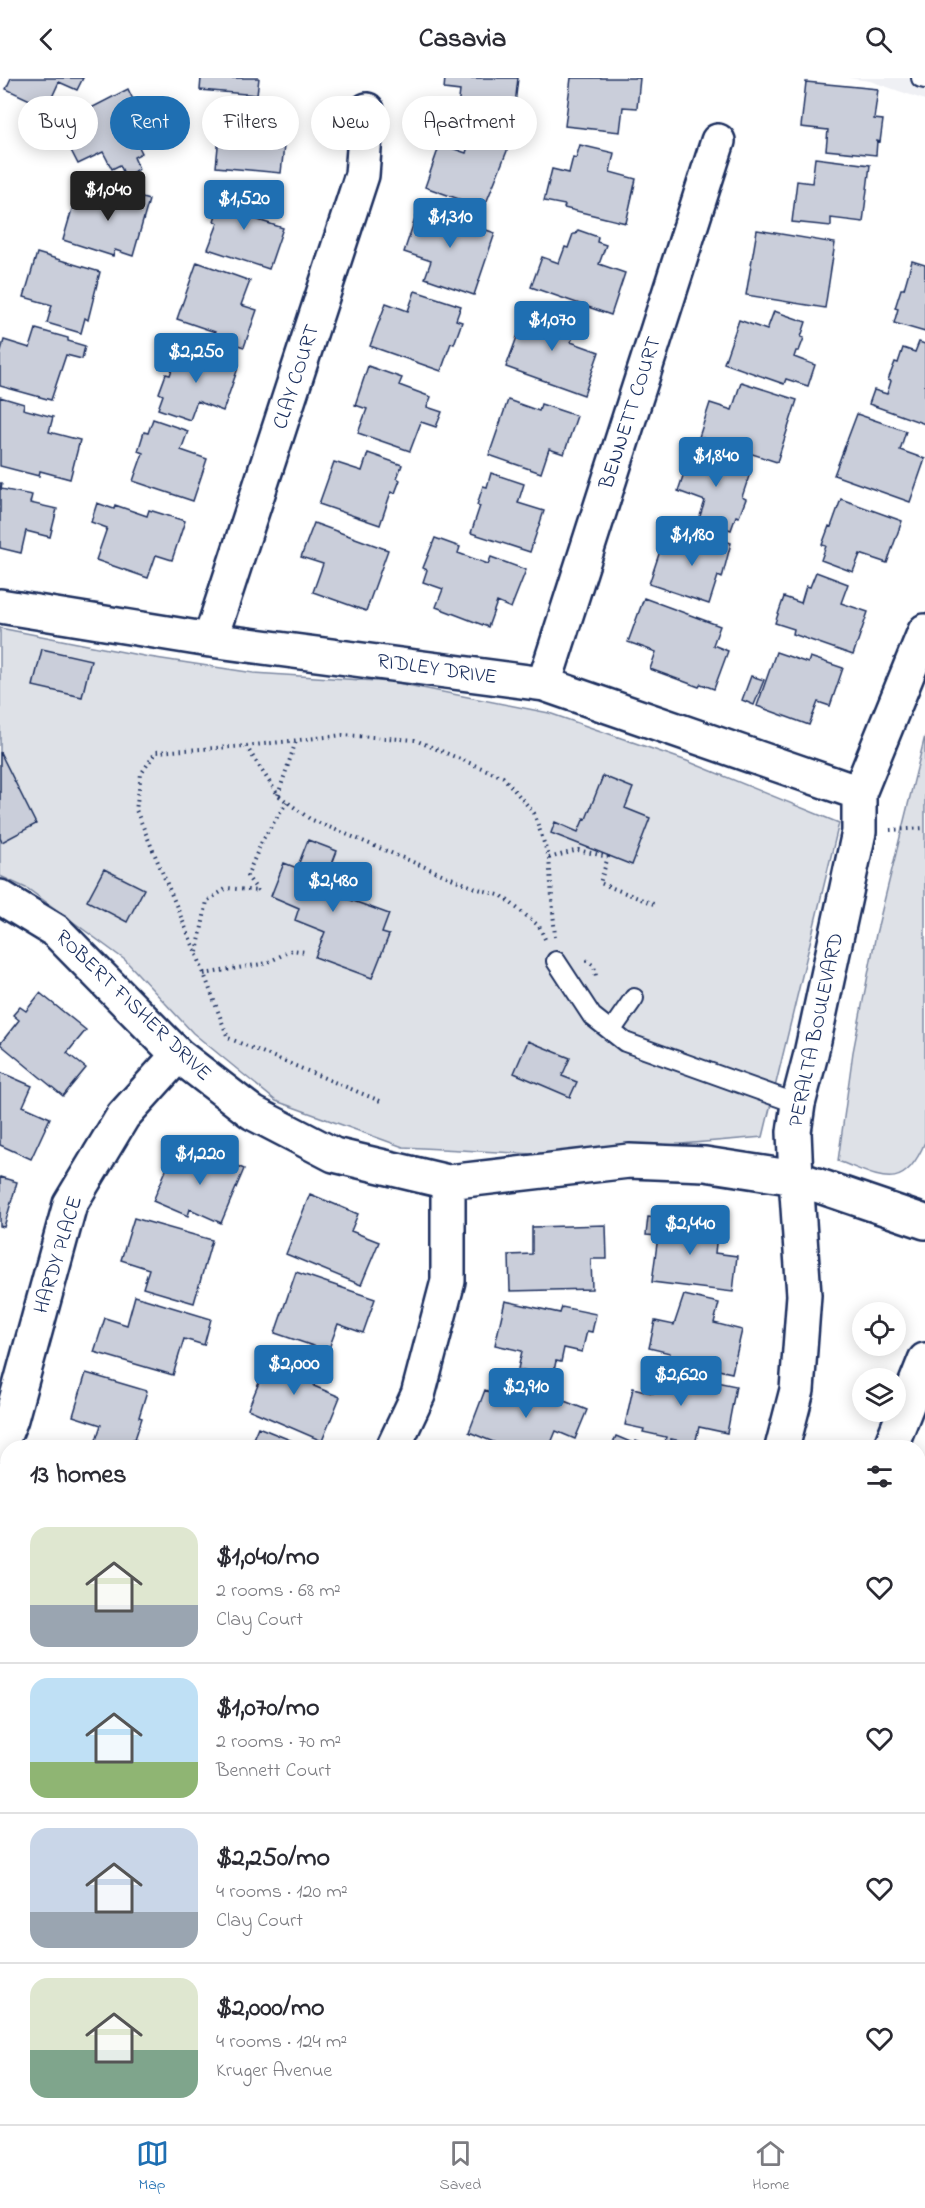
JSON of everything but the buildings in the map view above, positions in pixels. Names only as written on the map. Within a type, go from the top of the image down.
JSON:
[{"type":"street","name":"BENNETT COURT","points":[[544,684],[718,141]]},
{"type":"street","name":"CLAY COURT","points":[[210,640],[362,175],[364,150]]},
{"type":"street","name":"RIDLEY DRIVE","points":[[0,606],[210,640],[544,684],[859,793]]},
{"type":"street","points":[[859,793],[925,631]]},
{"type":"street","name":"PERALTA BOULEVARD","points":[[784,1440],[797,1390],[804,1295],[794,1132],[798,1104],[859,832],[859,793]]},
{"type":"street","name":"ROBERT FISHER DRIVE","points":[[0,897],[56,931],[178,1055],[253,1113],[334,1155],[448,1182],[629,1161],[705,1164],[796,1178],[925,1222]]},
{"type":"street","name":"HARDY PLACE","points":[[2,1440],[11,1419],[70,1204],[123,1116],[178,1055]]},
{"type":"street","points":[[397,1440],[418,1395],[448,1281],[448,1182]]},
{"type":"street","points":[[894,1440],[925,1360]]},
{"type":"lane","points":[[556,961],[591,1017],[625,1042],[798,1104]]},
{"type":"lane","points":[[611,1032],[634,998]]},
{"type":"path","points":[[380,1101],[228,1038],[197,955],[136,810],[141,774],[156,752],[246,746],[343,735],[415,741],[503,777],[534,813],[549,858],[556,961]]},
{"type":"path","points":[[278,795],[296,741]]},
{"type":"path","points":[[246,746],[278,795],[310,819],[475,888],[502,896],[539,926],[556,961]]},
{"type":"path","points":[[197,955],[207,902],[227,888],[258,891],[247,876],[263,839],[287,802]]},
{"type":"path","points":[[549,858],[578,850],[608,857],[600,883],[656,905]]},
{"type":"path","points":[[204,974],[267,963],[292,950],[306,952]]},
{"type":"shaded area","points":[[848,78],[925,78],[925,100],[870,81]]},
{"type":"shaded area","points":[[0,628],[149,657],[254,673],[392,682],[549,713],[687,761],[839,823],[763,1137],[552,1155],[403,1147],[276,1101],[193,1033],[125,960],[28,889],[0,876]]},
{"type":"shaded area","points":[[925,736],[925,1142],[917,1159],[908,1170],[899,1176],[889,1177],[879,1176],[838,1161],[853,1052],[876,934]]}]
